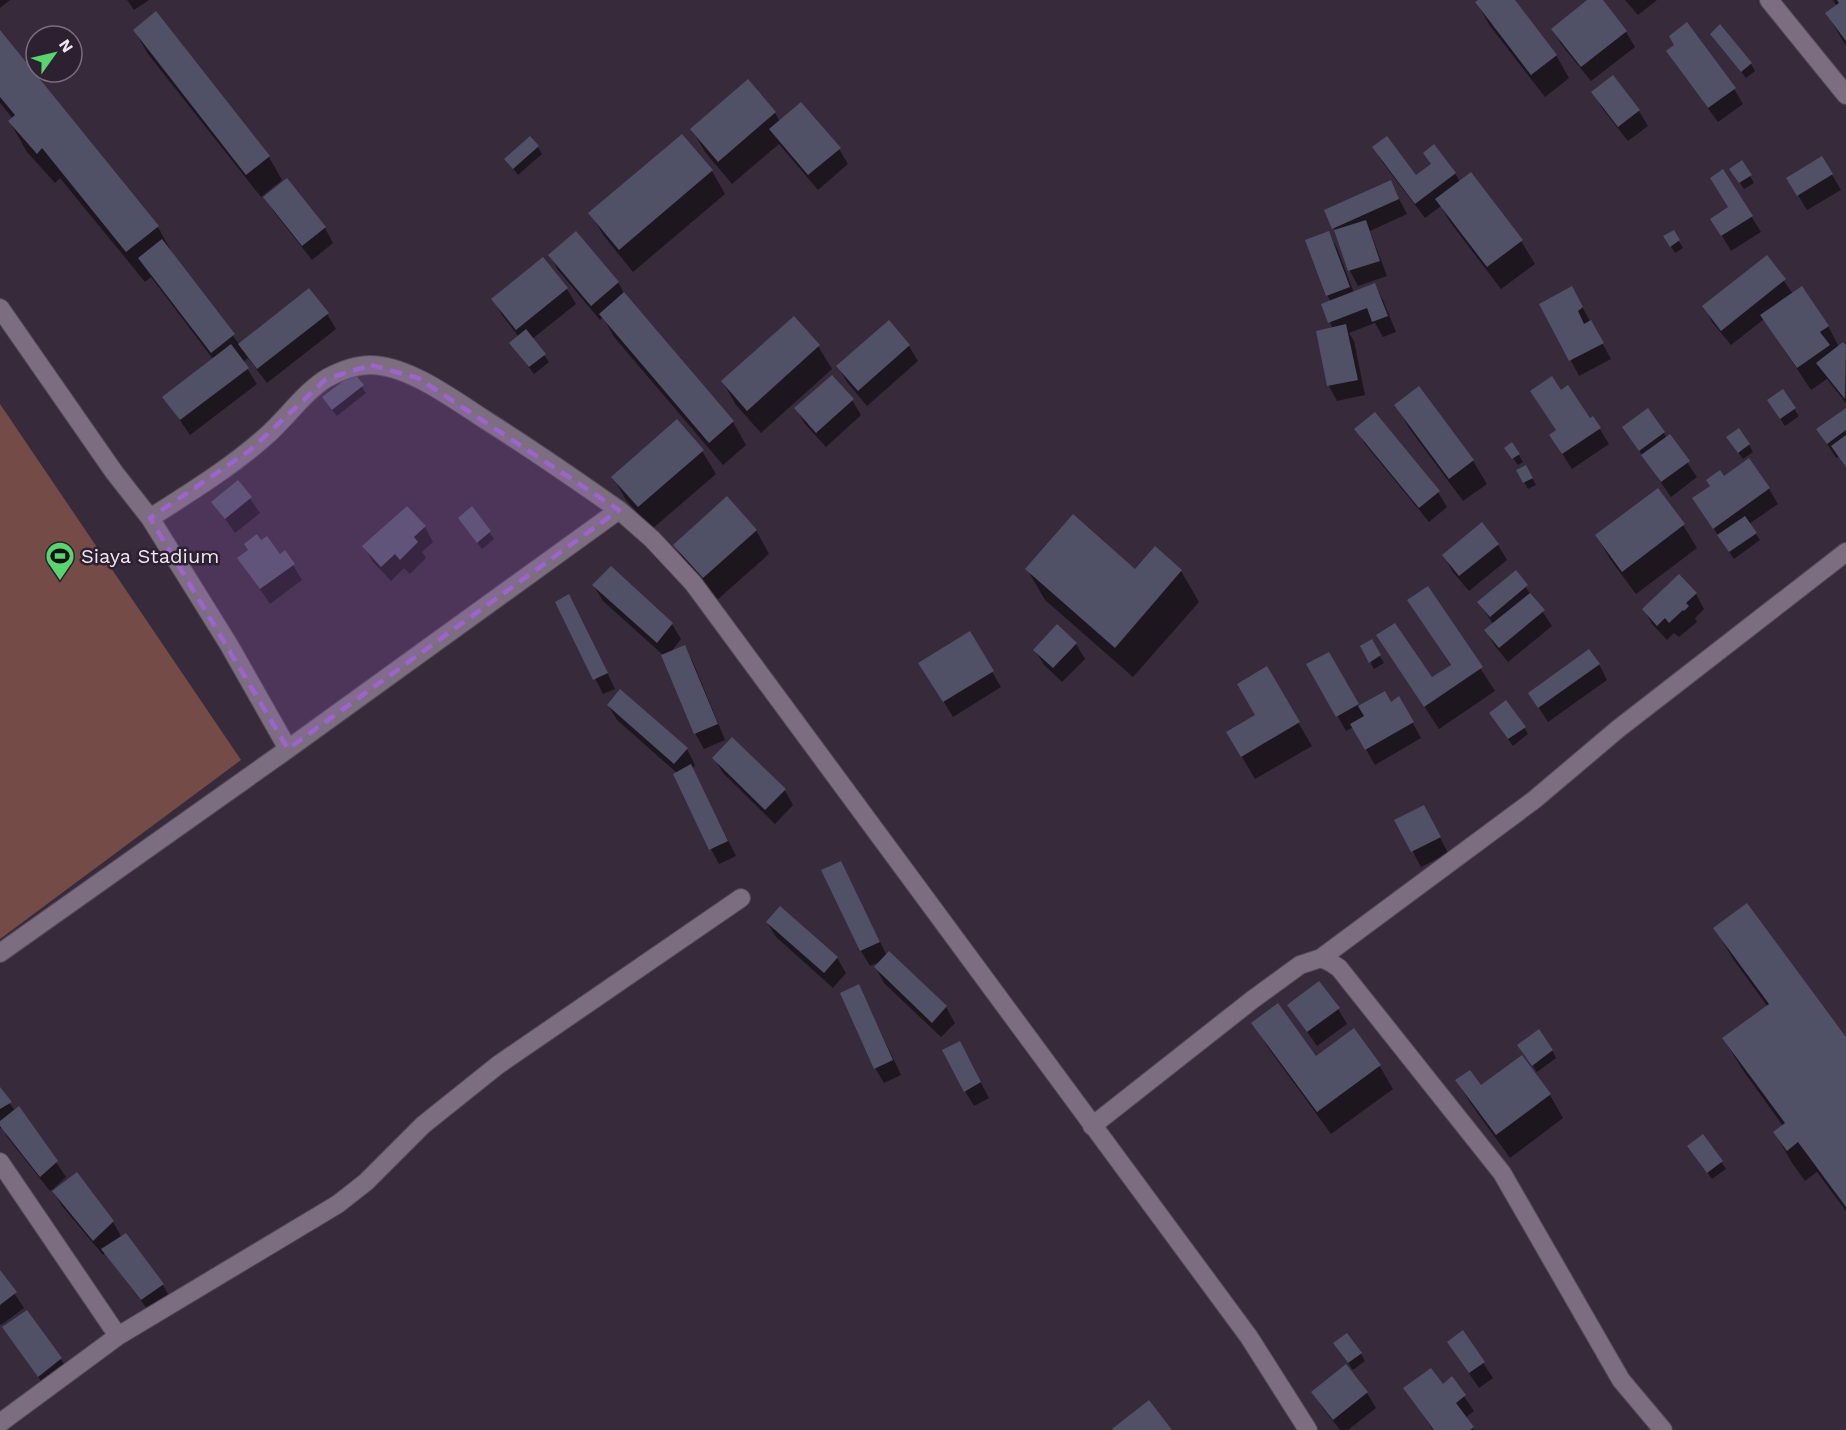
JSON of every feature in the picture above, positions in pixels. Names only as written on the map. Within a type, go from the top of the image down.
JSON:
[{"type":"street","points":[[1769,0],[1846,95]]},
{"type":"street","points":[[0,308],[114,472],[150,518],[239,661],[288,749]]},
{"type":"street","points":[[150,518],[249,451],[288,416],[303,398],[326,379],[347,369],[370,365],[390,368],[418,378],[549,461],[619,510],[652,539],[693,583],[1248,1337],[1308,1430]]},
{"type":"street","points":[[0,953],[619,510]]},
{"type":"street","points":[[1092,1126],[1251,1000],[1300,965],[1321,958],[1534,800],[1628,721],[1846,552]]},
{"type":"street","points":[[0,1423],[118,1336],[338,1204],[366,1182],[423,1125],[498,1065],[741,898]]},
{"type":"street","points":[[1321,958],[1339,968],[1502,1173],[1621,1380],[1664,1430]]},
{"type":"street","points":[[0,1162],[118,1336]]},
{"type":"highlighted area","points":[[371,365],[418,378],[619,510],[288,749],[150,518],[249,451],[326,379]]},
{"type":"shaded area","name":"Siaya Stadium","points":[[0,404],[241,760],[0,939]]},
{"type":"building","points":[[1478,0],[1515,0],[1557,55],[1531,75],[1475,2]]},
{"type":"building","points":[[1587,0],[1603,0],[1627,31],[1581,67],[1551,29]]},
{"type":"building","points":[[1837,0],[1846,0],[1846,41],[1825,13],[1839,3]]},
{"type":"building","points":[[156,11],[270,156],[246,175],[133,30]]},
{"type":"building","points":[[1687,22],[1736,88],[1708,108],[1666,51],[1674,45],[1669,36]]},
{"type":"building","points":[[1720,24],[1752,63],[1741,72],[1710,34]]},
{"type":"building","points":[[0,30],[24,60],[24,84],[44,84],[159,226],[126,252],[42,148],[37,154],[8,121],[15,115],[0,97]]},
{"type":"building","points":[[1613,75],[1640,110],[1618,127],[1591,92]]},
{"type":"building","points":[[748,79],[776,112],[718,162],[690,129]]},
{"type":"building","points":[[801,102],[841,148],[808,175],[769,129]]},
{"type":"building","points":[[682,134],[713,170],[619,250],[588,213]]},
{"type":"building","points":[[530,136],[539,146],[513,169],[504,159]]},
{"type":"building","points":[[1387,136],[1416,175],[1431,164],[1423,153],[1434,144],[1456,173],[1415,204],[1372,147]]},
{"type":"building","points":[[1822,156],[1833,174],[1797,196],[1786,178]]},
{"type":"building","points":[[1742,160],[1752,175],[1739,183],[1729,169]]},
{"type":"building","points":[[1723,169],[1753,216],[1721,236],[1710,219],[1728,207],[1710,178]]},
{"type":"building","points":[[1471,172],[1523,240],[1487,267],[1435,199]]},
{"type":"building","points":[[287,178],[326,227],[302,246],[263,197]]},
{"type":"building","points":[[1391,180],[1399,199],[1332,229],[1324,210]]},
{"type":"building","points":[[1366,220],[1380,261],[1348,271],[1334,230]]},
{"type":"building","points":[[1674,230],[1680,240],[1670,247],[1663,236]]},
{"type":"building","points":[[576,231],[619,282],[591,306],[548,255]]},
{"type":"building","points":[[1329,231],[1350,287],[1326,296],[1305,240]]},
{"type":"building","points":[[162,239],[235,334],[211,353],[138,258]]},
{"type":"building","points":[[1767,255],[1786,279],[1721,331],[1702,306]]},
{"type":"building","points":[[543,257],[568,288],[516,330],[491,299]]},
{"type":"building","points":[[1375,283],[1388,316],[1372,322],[1367,308],[1328,323],[1321,304]]},
{"type":"building","points":[[1572,286],[1583,307],[1578,311],[1584,324],[1591,320],[1604,343],[1569,361],[1539,304]]},
{"type":"building","points":[[1802,286],[1829,326],[1820,332],[1830,345],[1797,368],[1760,315]]},
{"type":"building","points":[[309,288],[329,313],[257,369],[238,344]]},
{"type":"building","points":[[624,292],[734,421],[709,443],[599,314]]},
{"type":"building","points":[[794,316],[820,345],[747,411],[721,381]]},
{"type":"building","points":[[889,320],[910,345],[858,391],[836,366]]},
{"type":"building","points":[[1346,324],[1358,380],[1327,386],[1316,331]]},
{"type":"building","points":[[526,329],[546,354],[529,367],[509,343]]},
{"type":"building","points":[[1843,342],[1846,345],[1845,399],[1816,363]]},
{"type":"building","points":[[231,344],[249,368],[180,420],[162,397]]},
{"type":"building","points":[[354,373],[364,385],[332,410],[322,397]]},
{"type":"building","points":[[832,375],[854,399],[816,433],[794,408]]},
{"type":"building","points":[[1552,376],[1561,390],[1568,385],[1590,418],[1593,416],[1601,428],[1562,454],[1549,435],[1556,430],[1530,391]]},
{"type":"building","points":[[1419,386],[1474,460],[1449,479],[1394,405]]},
{"type":"building","points":[[1783,389],[1796,408],[1780,419],[1767,400]]},
{"type":"building","points":[[1648,408],[1665,432],[1639,451],[1622,427]]},
{"type":"building","points":[[1846,408],[1846,430],[1827,444],[1816,429]]},
{"type":"building","points":[[1375,412],[1440,491],[1419,508],[1354,429]]},
{"type":"building","points":[[677,419],[704,450],[638,507],[611,477]]},
{"type":"building","points":[[1739,428],[1750,444],[1738,453],[1726,437]]},
{"type":"building","points":[[1670,434],[1690,461],[1661,482],[1641,455]]},
{"type":"building","points":[[1846,435],[1846,467],[1831,446]]},
{"type":"building","points":[[1512,442],[1520,454],[1512,459],[1504,448]]},
{"type":"building","points":[[1749,458],[1770,488],[1713,529],[1692,498],[1710,486],[1706,480],[1720,470],[1724,476]]},
{"type":"building","points":[[1526,465],[1533,478],[1523,483],[1516,470]]},
{"type":"building","points":[[238,480],[252,497],[225,519],[211,502]]},
{"type":"building","points":[[1658,488],[1685,524],[1622,572],[1595,535]]},
{"type":"building","points":[[727,496],[757,530],[703,578],[673,545]]},
{"type":"building","points":[[407,506],[426,526],[414,537],[418,542],[400,560],[395,554],[381,567],[362,546]]},
{"type":"building","points":[[472,506],[491,531],[477,543],[458,518]]},
{"type":"building","points":[[1073,514],[1135,569],[1155,546],[1182,570],[1115,648],[1025,569]]},
{"type":"building","points":[[1745,516],[1757,533],[1729,552],[1717,535]]},
{"type":"building","points":[[1482,522],[1499,544],[1459,576],[1442,555]]},
{"type":"building","points":[[257,534],[261,540],[267,536],[280,554],[285,550],[295,564],[260,589],[237,558],[248,550],[244,544]]},
{"type":"building","points":[[611,566],[673,623],[657,643],[592,585]]},
{"type":"building","points":[[1516,570],[1528,585],[1490,617],[1477,602]]},
{"type":"building","points":[[1679,574],[1697,593],[1686,603],[1689,606],[1684,611],[1669,623],[1665,618],[1657,626],[1642,609]]},
{"type":"building","points":[[1428,586],[1483,667],[1424,707],[1376,635],[1395,623],[1432,677],[1451,665],[1407,600]]},
{"type":"building","points":[[1530,593],[1545,610],[1499,648],[1484,630]]},
{"type":"building","points":[[569,594],[608,673],[593,680],[555,602]]},
{"type":"building","points":[[1057,624],[1077,643],[1053,668],[1033,650]]},
{"type":"building","points":[[970,631],[994,671],[943,702],[918,663]]},
{"type":"building","points":[[1372,639],[1381,655],[1369,663],[1360,646]]},
{"type":"building","points":[[685,645],[718,724],[694,734],[661,655]]},
{"type":"building","points":[[1589,649],[1600,664],[1538,708],[1528,693]]},
{"type":"building","points":[[1329,652],[1359,704],[1336,717],[1306,664]]},
{"type":"building","points":[[1267,666],[1300,722],[1241,757],[1226,732],[1255,715],[1237,684]]},
{"type":"building","points":[[620,689],[688,748],[674,764],[607,705]]},
{"type":"building","points":[[1385,691],[1391,702],[1399,696],[1414,722],[1365,750],[1350,724],[1364,716],[1358,706]]},
{"type":"building","points":[[1506,700],[1526,727],[1508,739],[1489,713]]},
{"type":"building","points":[[732,737],[786,789],[765,810],[712,758]]},
{"type":"building","points":[[691,764],[728,841],[709,850],[673,774]]},
{"type":"building","points":[[1424,805],[1441,837],[1411,852],[1394,820]]},
{"type":"building","points":[[841,861],[880,942],[860,951],[821,870]]},
{"type":"building","points":[[1747,903],[1846,1037],[1846,1207],[1798,1142],[1787,1151],[1773,1132],[1785,1123],[1722,1038],[1769,1004],[1713,928]]},
{"type":"building","points":[[780,906],[838,957],[824,973],[766,922]]},
{"type":"building","points":[[889,951],[947,1006],[932,1023],[874,967]]},
{"type":"building","points":[[1319,981],[1340,1008],[1307,1032],[1287,1005]]},
{"type":"building","points":[[859,984],[893,1060],[874,1069],[840,993]]},
{"type":"building","points":[[1278,1003],[1316,1056],[1354,1028],[1381,1065],[1317,1112],[1251,1023]]},
{"type":"building","points":[[1539,1029],[1553,1050],[1532,1066],[1517,1045]]},
{"type":"building","points":[[960,1041],[981,1082],[964,1092],[942,1050]]},
{"type":"building","points":[[1522,1055],[1551,1094],[1496,1135],[1455,1080],[1470,1070],[1481,1085]]},
{"type":"building","points":[[0,1087],[12,1102],[0,1109]]},
{"type":"building","points":[[19,1106],[58,1161],[40,1177],[0,1126],[0,1121]]},
{"type":"building","points":[[1703,1134],[1723,1161],[1707,1173],[1687,1146]]},
{"type":"building","points":[[77,1172],[114,1221],[93,1241],[52,1191]]},
{"type":"building","points":[[126,1233],[164,1284],[141,1300],[101,1249]]},
{"type":"building","points":[[0,1270],[17,1292],[0,1305]]},
{"type":"building","points":[[27,1310],[62,1358],[38,1377],[2,1327]]},
{"type":"building","points":[[1463,1330],[1485,1362],[1469,1373],[1447,1342]]},
{"type":"building","points":[[1347,1333],[1362,1353],[1348,1363],[1333,1343]]},
{"type":"building","points":[[1346,1364],[1368,1392],[1333,1420],[1311,1392]]},
{"type":"building","points":[[1431,1368],[1443,1384],[1452,1376],[1466,1395],[1456,1403],[1474,1427],[1470,1430],[1434,1430],[1403,1388]]},
{"type":"building","points":[[1149,1400],[1172,1430],[1112,1429]]},
{"type":"place","name":"Siaya Stadium","points":[[60,582]]}]
